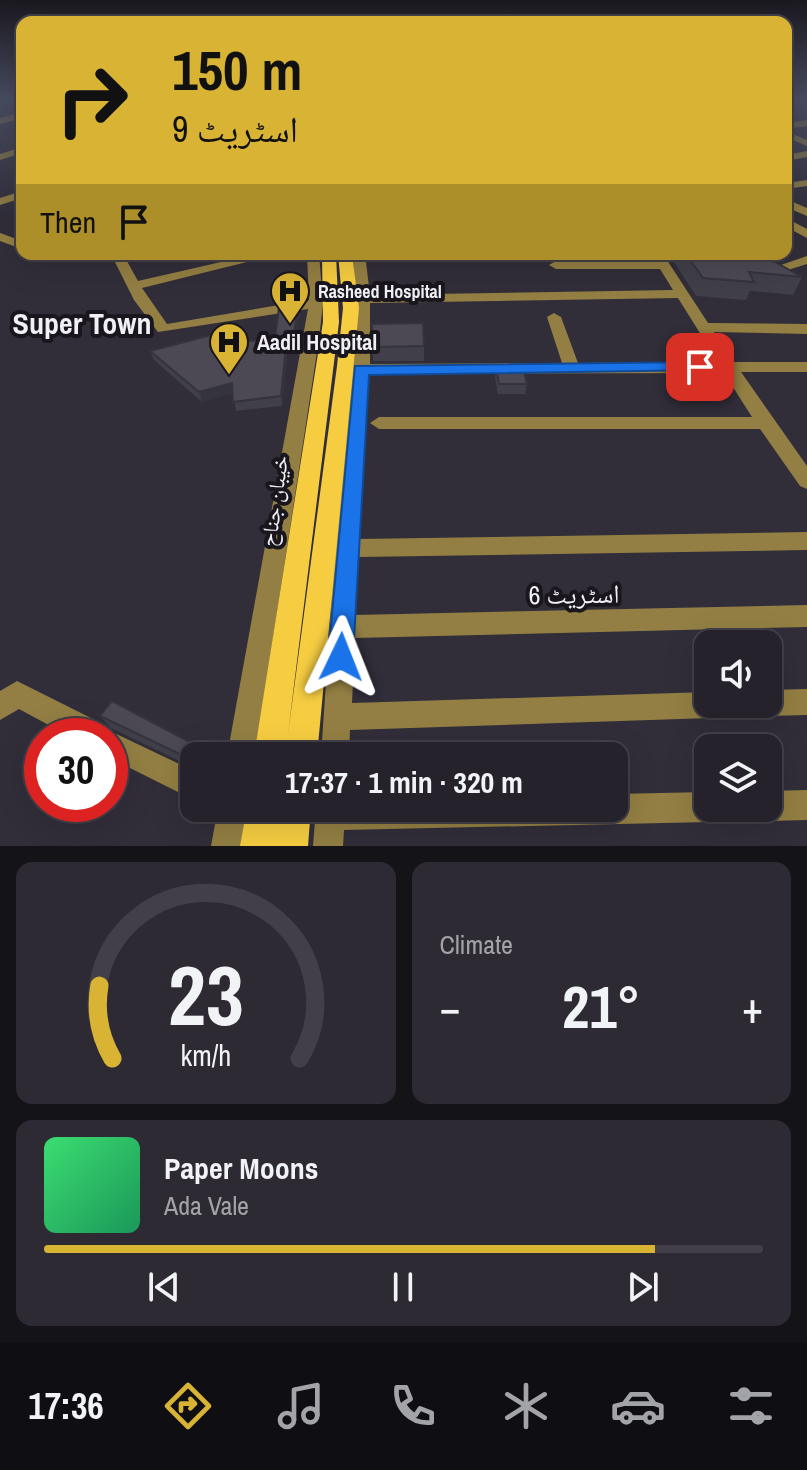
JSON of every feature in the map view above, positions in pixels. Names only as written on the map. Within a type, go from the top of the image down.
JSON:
[{"type":"main road","name":"خیبان جناح","points":[[272,742],[329,335],[329,260]]},
{"type":"main road","points":[[303,742],[351,308],[346,260]]},
{"type":"main road","points":[[257,846],[261,822]]},
{"type":"main road","points":[[291,846],[294,822]]},
{"type":"street","points":[[120,260],[133,286],[163,329],[316,303]]},
{"type":"street","points":[[133,286],[247,260]]},
{"type":"street","points":[[243,742],[316,303],[313,260]]},
{"type":"street","points":[[336,742],[346,548],[361,369],[363,299],[360,260]]},
{"type":"street","points":[[556,265],[644,260]]},
{"type":"street","points":[[662,260],[765,423],[807,481]]},
{"type":"street","points":[[762,274],[805,263]]},
{"type":"street","points":[[363,299],[683,294]]},
{"type":"street","points":[[554,317],[572,368]]},
{"type":"street","points":[[704,327],[807,329]]},
{"type":"street","points":[[361,369],[807,367]]},
{"type":"street","points":[[379,423],[765,423]]},
{"type":"street","points":[[346,548],[807,541]]},
{"type":"street","name":"اسٹریٹ 6","points":[[342,627],[807,616]]},
{"type":"street","points":[[0,707],[17,694],[63,718]]},
{"type":"street","points":[[782,703],[807,702]]},
{"type":"street","points":[[338,717],[694,705]]},
{"type":"street","points":[[128,752],[180,779]]},
{"type":"street","points":[[782,806],[807,805]]},
{"type":"street","points":[[628,808],[694,807]]},
{"type":"street","points":[[226,846],[230,822]]},
{"type":"street","points":[[328,846],[330,822]]},
{"type":"building","points":[[690,260],[766,260],[802,277],[749,272],[754,282],[703,278]]},
{"type":"building","name":"Aadil Hospital","points":[[299,304],[293,337],[287,337],[281,396],[233,402],[232,383],[199,392],[150,351],[215,334],[222,343],[275,339],[279,307]]},
{"type":"building","points":[[423,323],[424,346],[372,347],[372,324]]},
{"type":"building","points":[[496,367],[523,367],[527,384],[499,384]]},
{"type":"building","points":[[112,701],[190,742],[180,742],[180,754],[128,729],[128,718],[100,716]]},
{"type":"place","name":"Rasheed Hospital","points":[[290,325]]},
{"type":"place","name":"Aadil Hospital","points":[[229,376]]},
{"type":"district","name":"Super Town","points":[[82,323]]},
{"type":"route","points":[[341,657],[346,548],[361,369],[700,367]]}]
